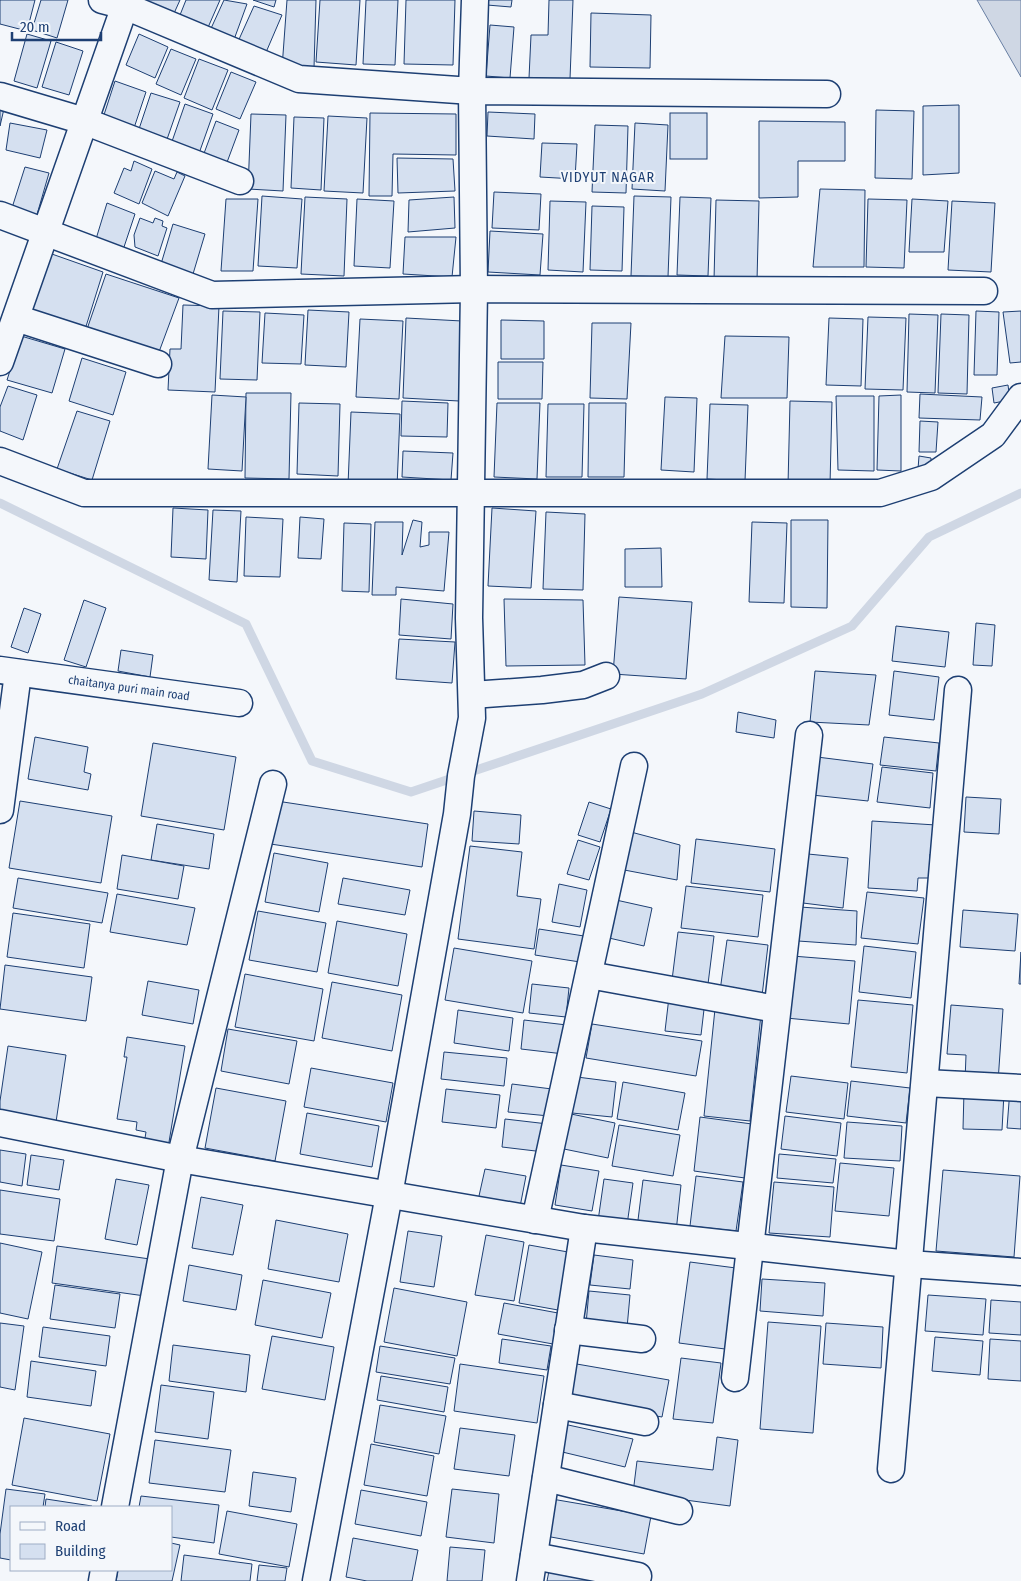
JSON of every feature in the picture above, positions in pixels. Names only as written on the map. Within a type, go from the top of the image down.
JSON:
[{"type":"street","points":[[316,1581],[389,1195],[457,814],[472,706],[469,618],[474,289],[472,91],[476,0]]},
{"type":"street","points":[[0,362],[84,122],[118,2],[299,79],[472,91],[827,94]]},
{"type":"street","points":[[0,96],[84,122],[240,181]]},
{"type":"street","points":[[0,216],[212,295],[474,289],[984,291]]},
{"type":"street","points":[[16,318],[158,364]]},
{"type":"street","points":[[0,461],[84,493],[880,493],[930,477],[992,435],[1021,397]]},
{"type":"street","name":"chaitanya puri main road","points":[[0,810],[9,672],[239,703]]},
{"type":"street","points":[[472,706],[542,690],[583,685],[606,676]]},
{"type":"street","points":[[891,1469],[958,690]]},
{"type":"street","points":[[735,1378],[809,735]]},
{"type":"street","points":[[535,1220],[634,766]]},
{"type":"street","points":[[115,1506],[180,1159],[273,784]]},
{"type":"street","points":[[589,975],[776,1009]]},
{"type":"street","points":[[924,1083],[1021,1088]]},
{"type":"street","points":[[0,1123],[180,1159],[584,1228],[909,1264],[1021,1272]]},
{"type":"street","points":[[530,1581],[584,1228]]},
{"type":"street","points":[[568,1330],[642,1338]]},
{"type":"street","points":[[557,1405],[645,1422]]},
{"type":"street","points":[[546,1478],[679,1511]]},
{"type":"street","points":[[534,1556],[638,1576]]},
{"type":"shaded area","points":[[977,0],[1021,0],[1021,77]]},
{"type":"building","points":[[0,0],[35,0],[27,31],[0,24]]},
{"type":"building","points":[[41,0],[68,0],[57,38],[32,30]]},
{"type":"building","points":[[146,0],[180,0],[171,20],[143,8]]},
{"type":"building","points":[[186,0],[220,0],[206,32],[178,20]]},
{"type":"building","points":[[224,0],[247,4],[232,45],[208,35]]},
{"type":"building","points":[[253,0],[276,0],[274,7]]},
{"type":"building","points":[[287,0],[316,0],[314,68],[282,68]]},
{"type":"building","points":[[320,0],[360,0],[356,65],[316,62]]},
{"type":"building","points":[[366,0],[398,0],[395,65],[363,64]]},
{"type":"building","points":[[406,0],[455,0],[453,65],[404,64]]},
{"type":"building","points":[[488,0],[512,0],[511,7],[487,5]]},
{"type":"building","points":[[549,0],[573,0],[570,79],[529,78],[531,35],[548,35]]},
{"type":"building","points":[[254,6],[282,15],[264,57],[236,46]]},
{"type":"building","points":[[591,13],[651,15],[650,68],[590,67]]},
{"type":"building","points":[[490,25],[514,27],[510,78],[486,76]]},
{"type":"building","points":[[27,34],[51,41],[37,88],[14,81]]},
{"type":"building","points":[[139,34],[168,47],[155,78],[126,65]]},
{"type":"building","points":[[56,42],[83,51],[69,95],[42,87]]},
{"type":"building","points":[[171,49],[196,59],[181,95],[156,84]]},
{"type":"building","points":[[199,59],[228,70],[212,110],[184,98]]},
{"type":"building","points":[[231,72],[256,82],[240,119],[216,109]]},
{"type":"building","points":[[115,81],[146,92],[132,134],[101,124]]},
{"type":"building","points":[[151,93],[180,102],[165,145],[137,135]]},
{"type":"building","points":[[0,99],[6,100],[0,126]]},
{"type":"building","points":[[185,104],[213,114],[197,159],[169,150]]},
{"type":"building","points":[[959,105],[959,173],[923,175],[923,106]]},
{"type":"building","points":[[876,110],[914,111],[912,179],[875,178]]},
{"type":"building","points":[[488,112],[535,114],[534,139],[487,136]]},
{"type":"building","points":[[370,113],[456,114],[456,155],[393,154],[392,196],[369,196]]},
{"type":"building","points":[[670,113],[707,113],[707,159],[670,159]]},
{"type":"building","points":[[251,114],[286,115],[283,191],[248,189]]},
{"type":"building","points":[[328,116],[367,118],[363,193],[324,191]]},
{"type":"building","points":[[294,117],[324,118],[321,190],[291,188]]},
{"type":"building","points":[[216,121],[239,130],[226,165],[203,156]]},
{"type":"building","points":[[759,121],[845,122],[845,161],[798,161],[798,197],[759,198]]},
{"type":"building","points":[[10,123],[47,130],[40,158],[6,150]]},
{"type":"building","points":[[635,123],[668,125],[665,191],[632,189]]},
{"type":"building","points":[[595,125],[628,126],[626,193],[592,192]]},
{"type":"building","points":[[542,143],[577,144],[575,179],[540,177]]},
{"type":"building","points":[[397,158],[453,159],[455,191],[398,193]]},
{"type":"building","points":[[134,161],[152,169],[139,204],[114,193],[124,168],[131,171]]},
{"type":"building","points":[[25,167],[49,173],[36,218],[11,211]]},
{"type":"building","points":[[155,171],[174,179],[177,172],[185,176],[168,216],[142,203]]},
{"type":"building","points":[[820,189],[865,190],[864,267],[813,267]]},
{"type":"building","points":[[494,192],[541,194],[539,230],[492,228]]},
{"type":"building","points":[[262,196],[302,199],[297,268],[258,266]]},
{"type":"building","points":[[634,196],[671,197],[668,277],[631,276]]},
{"type":"building","points":[[305,197],[347,199],[344,276],[301,274]]},
{"type":"building","points":[[454,197],[455,228],[408,232],[409,200]]},
{"type":"building","points":[[680,197],[711,198],[708,276],[677,275]]},
{"type":"building","points":[[226,199],[258,199],[253,271],[221,271]]},
{"type":"building","points":[[357,199],[394,201],[390,268],[354,266]]},
{"type":"building","points":[[868,199],[907,200],[904,268],[866,267]]},
{"type":"building","points":[[912,199],[948,201],[944,252],[909,252]]},
{"type":"building","points":[[716,200],[759,201],[757,281],[714,280]]},
{"type":"building","points":[[550,201],[586,202],[583,272],[548,270]]},
{"type":"building","points":[[952,201],[995,203],[991,272],[948,270]]},
{"type":"building","points":[[107,203],[135,214],[122,253],[96,239]]},
{"type":"building","points":[[592,206],[624,207],[622,271],[590,270]]},
{"type":"building","points":[[140,218],[153,223],[155,218],[163,221],[162,226],[167,228],[158,256],[135,247],[134,235]]},
{"type":"building","points":[[173,224],[205,234],[193,274],[161,264]]},
{"type":"building","points":[[490,231],[543,234],[540,275],[488,272]]},
{"type":"building","points":[[405,237],[456,237],[452,277],[403,274]]},
{"type":"building","points":[[49,253],[103,272],[83,336],[28,317]]},
{"type":"building","points":[[106,274],[179,298],[156,360],[85,335]]},
{"type":"building","points":[[183,305],[219,306],[215,392],[168,390],[170,349],[181,349]]},
{"type":"building","points":[[308,310],[349,312],[346,367],[305,365]]},
{"type":"building","points":[[223,311],[260,312],[257,380],[220,379]]},
{"type":"building","points":[[976,311],[999,312],[997,375],[974,375]]},
{"type":"building","points":[[1021,311],[1021,362],[1010,363],[1003,312]]},
{"type":"building","points":[[265,313],[304,315],[301,364],[262,363]]},
{"type":"building","points":[[909,314],[938,315],[935,393],[907,392]]},
{"type":"building","points":[[941,314],[969,315],[967,394],[938,393]]},
{"type":"building","points":[[868,317],[906,318],[903,390],[865,389]]},
{"type":"building","points":[[406,318],[462,321],[459,401],[403,398]]},
{"type":"building","points":[[829,318],[863,319],[861,386],[826,385]]},
{"type":"building","points":[[360,319],[403,321],[399,399],[356,397]]},
{"type":"building","points":[[501,320],[544,321],[544,359],[501,359]]},
{"type":"building","points":[[592,323],[631,323],[627,399],[590,398]]},
{"type":"building","points":[[21,336],[65,349],[52,393],[7,380]]},
{"type":"building","points":[[725,336],[789,337],[787,398],[721,398]]},
{"type":"building","points":[[82,358],[126,372],[113,415],[69,401]]},
{"type":"building","points":[[498,362],[543,362],[542,399],[498,399]]},
{"type":"building","points":[[1008,385],[1010,400],[994,403],[992,388]]},
{"type":"building","points":[[8,386],[37,395],[23,440],[0,431],[0,407]]},
{"type":"building","points":[[246,393],[291,393],[289,479],[245,478]]},
{"type":"building","points":[[920,394],[982,397],[980,420],[919,418]]},
{"type":"building","points":[[212,395],[246,397],[242,471],[208,469]]},
{"type":"building","points":[[901,395],[901,471],[877,470],[879,396]]},
{"type":"building","points":[[836,396],[874,396],[874,471],[838,470]]},
{"type":"building","points":[[665,397],[697,398],[694,472],[661,470]]},
{"type":"building","points":[[402,401],[448,403],[447,437],[401,436]]},
{"type":"building","points":[[790,401],[832,402],[830,485],[788,485]]},
{"type":"building","points":[[299,403],[340,404],[338,476],[297,474]]},
{"type":"building","points":[[497,403],[540,403],[537,479],[494,477]]},
{"type":"building","points":[[589,403],[626,403],[624,477],[588,477]]},
{"type":"building","points":[[548,404],[584,404],[582,477],[546,477]]},
{"type":"building","points":[[710,404],[748,405],[745,481],[707,479]]},
{"type":"building","points":[[77,411],[110,421],[92,480],[57,469]]},
{"type":"building","points":[[351,412],[400,414],[397,487],[348,485]]},
{"type":"building","points":[[920,421],[938,422],[936,452],[919,452]]},
{"type":"building","points":[[403,451],[453,453],[451,480],[402,477]]},
{"type":"building","points":[[919,456],[931,458],[931,470],[918,469]]},
{"type":"building","points":[[173,508],[208,510],[206,559],[171,557]]},
{"type":"building","points":[[492,508],[536,511],[531,588],[488,586]]},
{"type":"building","points":[[213,510],[241,511],[237,582],[209,580]]},
{"type":"building","points":[[546,512],[585,514],[583,590],[543,589]]},
{"type":"building","points":[[246,517],[283,519],[280,577],[244,576]]},
{"type":"building","points":[[300,517],[324,519],[321,559],[298,558]]},
{"type":"building","points":[[413,520],[422,522],[420,547],[429,545],[429,532],[449,532],[444,591],[396,587],[396,595],[372,595],[375,522],[403,522],[402,555]]},
{"type":"building","points":[[791,520],[828,520],[827,608],[791,607]]},
{"type":"building","points":[[752,522],[787,523],[784,603],[749,602]]},
{"type":"building","points":[[344,523],[371,524],[369,592],[342,591]]},
{"type":"building","points":[[661,548],[662,587],[625,587],[625,549]]},
{"type":"building","points":[[619,597],[692,602],[686,679],[613,674]]},
{"type":"building","points":[[401,599],[453,604],[451,639],[399,635]]},
{"type":"building","points":[[504,599],[583,600],[585,665],[506,666]]},
{"type":"building","points":[[84,600],[106,608],[86,667],[64,660]]},
{"type":"building","points":[[24,608],[41,614],[28,653],[11,647]]},
{"type":"building","points":[[976,623],[995,625],[992,666],[973,665]]},
{"type":"building","points":[[896,626],[949,632],[945,667],[892,661]]},
{"type":"building","points":[[399,639],[455,642],[452,683],[396,679]]},
{"type":"building","points":[[121,650],[153,655],[150,677],[118,671]]},
{"type":"building","points":[[815,671],[876,675],[869,725],[810,722]]},
{"type":"building","points":[[894,671],[939,677],[934,720],[889,715]]},
{"type":"building","points":[[738,712],[776,720],[774,738],[736,732]]},
{"type":"building","points":[[35,737],[88,747],[84,772],[91,774],[88,790],[28,779]]},
{"type":"building","points":[[884,737],[939,743],[936,771],[880,765]]},
{"type":"building","points":[[153,743],[236,757],[224,830],[141,816]]},
{"type":"building","points":[[817,757],[873,764],[868,801],[812,795]]},
{"type":"building","points":[[882,767],[933,773],[930,808],[877,802]]},
{"type":"building","points":[[966,797],[1001,799],[999,834],[964,832]]},
{"type":"building","points":[[270,800],[428,824],[422,867],[264,843]]},
{"type":"building","points":[[20,801],[112,816],[101,883],[9,868]]},
{"type":"building","points":[[589,802],[611,809],[600,842],[578,835]]},
{"type":"building","points":[[474,811],[521,815],[519,844],[472,841]]},
{"type":"building","points":[[872,821],[936,825],[934,854],[930,854],[929,878],[918,878],[917,891],[868,888]]},
{"type":"building","points":[[157,824],[214,834],[209,869],[151,860]]},
{"type":"building","points":[[627,831],[680,845],[677,880],[619,869]]},
{"type":"building","points":[[696,839],[775,849],[770,892],[691,883]]},
{"type":"building","points":[[578,840],[600,847],[589,880],[567,874]]},
{"type":"building","points":[[470,846],[522,852],[517,896],[541,899],[534,949],[458,939]]},
{"type":"building","points":[[274,853],[328,863],[319,912],[265,902]]},
{"type":"building","points":[[808,854],[848,858],[843,908],[803,903]]},
{"type":"building","points":[[122,855],[184,866],[178,899],[117,889]]},
{"type":"building","points":[[18,878],[108,893],[102,923],[13,908]]},
{"type":"building","points":[[343,878],[410,890],[405,915],[338,904]]},
{"type":"building","points":[[559,884],[587,890],[580,927],[552,922]]},
{"type":"building","points":[[686,886],[763,895],[758,937],[681,928]]},
{"type":"building","points":[[867,892],[924,898],[918,944],[861,938]]},
{"type":"building","points":[[117,894],[195,908],[187,945],[110,932]]},
{"type":"building","points":[[616,900],[652,908],[644,946],[609,938]]},
{"type":"building","points":[[800,907],[857,911],[856,945],[798,941]]},
{"type":"building","points":[[963,910],[1018,914],[1015,951],[960,947]]},
{"type":"building","points":[[258,911],[326,923],[317,972],[249,960]]},
{"type":"building","points":[[13,913],[90,924],[84,968],[7,957]]},
{"type":"building","points":[[337,921],[407,934],[398,986],[328,973]]},
{"type":"building","points":[[539,929],[584,936],[580,962],[535,955]]},
{"type":"building","points":[[678,932],[714,936],[707,992],[671,988]]},
{"type":"building","points":[[727,940],[768,945],[762,996],[720,991]]},
{"type":"building","points":[[864,946],[916,952],[911,998],[859,992]]},
{"type":"building","points":[[454,948],[532,961],[523,1013],[445,1000]]},
{"type":"building","points":[[1021,952],[1021,984],[1019,984]]},
{"type":"building","points":[[792,956],[855,961],[849,1024],[786,1018]]},
{"type":"building","points":[[5,965],[92,977],[86,1021],[0,1009]]},
{"type":"building","points":[[245,974],[323,989],[314,1041],[235,1027]]},
{"type":"building","points":[[148,981],[199,990],[193,1024],[142,1015]]},
{"type":"building","points":[[332,982],[402,995],[392,1051],[322,1038]]},
{"type":"building","points":[[532,984],[569,988],[566,1017],[529,1013]]},
{"type":"building","points":[[669,997],[705,1001],[701,1035],[665,1031]]},
{"type":"building","points":[[858,1000],[913,1005],[907,1073],[851,1067]]},
{"type":"building","points":[[951,1005],[1003,1009],[998,1082],[965,1081],[966,1055],[947,1054]]},
{"type":"building","points":[[715,1009],[761,1014],[750,1121],[704,1116]]},
{"type":"building","points":[[458,1010],[513,1018],[509,1051],[454,1043]]},
{"type":"building","points":[[524,1020],[567,1025],[564,1054],[521,1049]]},
{"type":"building","points":[[592,1024],[702,1041],[696,1076],[586,1058]]},
{"type":"building","points":[[228,1029],[297,1041],[289,1084],[221,1071]]},
{"type":"building","points":[[127,1037],[185,1046],[168,1148],[144,1144],[146,1132],[136,1130],[137,1122],[117,1119],[127,1057],[124,1057]]},
{"type":"building","points":[[8,1046],[66,1055],[56,1122],[0,1114],[0,1101]]},
{"type":"building","points":[[444,1052],[507,1058],[504,1086],[441,1079]]},
{"type":"building","points":[[311,1068],[393,1083],[386,1122],[304,1107]]},
{"type":"building","points":[[791,1076],[848,1083],[844,1119],[786,1112]]},
{"type":"building","points":[[577,1077],[616,1082],[612,1117],[572,1113]]},
{"type":"building","points":[[851,1081],[910,1088],[906,1123],[847,1116]]},
{"type":"building","points":[[623,1082],[685,1093],[678,1130],[617,1119]]},
{"type":"building","points":[[512,1084],[552,1089],[549,1116],[508,1112]]},
{"type":"building","points":[[216,1088],[286,1101],[275,1161],[205,1148]]},
{"type":"building","points":[[446,1089],[500,1095],[496,1128],[442,1122]]},
{"type":"building","points":[[1010,1089],[1021,1091],[1021,1129],[1007,1128]]},
{"type":"building","points":[[964,1091],[1004,1093],[1002,1130],[963,1129]]},
{"type":"building","points":[[307,1113],[379,1126],[372,1167],[300,1154]]},
{"type":"building","points":[[571,1114],[615,1123],[608,1158],[564,1149]]},
{"type":"building","points":[[785,1116],[841,1123],[837,1156],[781,1149]]},
{"type":"building","points":[[700,1117],[752,1124],[745,1178],[694,1171]]},
{"type":"building","points":[[505,1119],[548,1124],[544,1152],[502,1147]]},
{"type":"building","points":[[847,1122],[902,1126],[900,1161],[844,1158]]},
{"type":"building","points":[[619,1125],[680,1135],[673,1176],[612,1166]]},
{"type":"building","points":[[0,1150],[26,1154],[22,1186],[0,1182]]},
{"type":"building","points":[[779,1154],[836,1159],[833,1183],[777,1178]]},
{"type":"building","points":[[31,1155],[64,1160],[59,1190],[27,1185]]},
{"type":"building","points":[[840,1163],[894,1168],[889,1216],[835,1211]]},
{"type":"building","points":[[561,1165],[599,1171],[592,1211],[555,1205]]},
{"type":"building","points":[[485,1169],[526,1176],[519,1212],[477,1205]]},
{"type":"building","points":[[943,1170],[1020,1176],[1014,1257],[936,1251]]},
{"type":"building","points":[[696,1176],[743,1182],[736,1231],[690,1226]]},
{"type":"building","points":[[116,1179],[149,1185],[137,1245],[105,1239]]},
{"type":"building","points":[[604,1179],[633,1183],[627,1225],[598,1221]]},
{"type":"building","points":[[643,1180],[681,1185],[676,1232],[637,1228]]},
{"type":"building","points":[[774,1182],[834,1187],[830,1237],[769,1233]]},
{"type":"building","points":[[0,1190],[60,1199],[54,1241],[0,1234]]},
{"type":"building","points":[[201,1197],[243,1205],[233,1255],[192,1248]]},
{"type":"building","points":[[276,1220],[348,1234],[339,1282],[268,1269]]},
{"type":"building","points":[[408,1231],[442,1236],[434,1287],[400,1282]]},
{"type":"building","points":[[486,1235],[524,1242],[514,1301],[475,1295]]},
{"type":"building","points":[[0,1243],[42,1252],[28,1319],[0,1313]]},
{"type":"building","points":[[529,1245],[568,1252],[558,1310],[519,1303]]},
{"type":"building","points":[[57,1246],[150,1259],[145,1296],[52,1283]]},
{"type":"building","points":[[594,1255],[633,1260],[630,1289],[590,1285]]},
{"type":"building","points":[[690,1262],[736,1268],[725,1349],[679,1343]]},
{"type":"building","points":[[189,1265],[242,1275],[236,1310],[183,1301]]},
{"type":"building","points":[[762,1279],[825,1283],[823,1316],[760,1311]]},
{"type":"building","points":[[263,1280],[331,1293],[322,1338],[255,1325]]},
{"type":"building","points":[[55,1285],[120,1294],[115,1328],[50,1319]]},
{"type":"building","points":[[394,1288],[467,1302],[457,1356],[384,1342]]},
{"type":"building","points":[[589,1291],[630,1295],[627,1328],[586,1324]]},
{"type":"building","points":[[928,1295],[986,1299],[983,1335],[925,1331]]},
{"type":"building","points":[[991,1300],[1021,1302],[1021,1335],[989,1333]]},
{"type":"building","points":[[504,1303],[558,1313],[553,1344],[498,1334]]},
{"type":"building","points":[[768,1322],[821,1326],[813,1433],[760,1429]]},
{"type":"building","points":[[0,1323],[24,1326],[15,1390],[0,1387]]},
{"type":"building","points":[[826,1323],[883,1327],[881,1368],[823,1364]]},
{"type":"building","points":[[43,1327],[110,1336],[106,1366],[39,1357]]},
{"type":"building","points":[[272,1336],[334,1347],[325,1400],[262,1389]]},
{"type":"building","points":[[935,1337],[983,1341],[980,1375],[932,1371]]},
{"type":"building","points":[[502,1339],[551,1346],[547,1370],[499,1363]]},
{"type":"building","points":[[990,1339],[1021,1341],[1021,1381],[988,1379]]},
{"type":"building","points":[[173,1345],[250,1355],[246,1392],[169,1381]]},
{"type":"building","points":[[380,1346],[455,1358],[450,1384],[376,1372]]},
{"type":"building","points":[[681,1358],[721,1363],[713,1423],[673,1419]]},
{"type":"building","points":[[31,1361],[96,1371],[91,1406],[27,1397]]},
{"type":"building","points":[[571,1363],[669,1380],[662,1417],[565,1400]]},
{"type":"building","points":[[460,1364],[544,1376],[537,1423],[454,1411]]},
{"type":"building","points":[[381,1376],[448,1387],[444,1412],[377,1400]]},
{"type":"building","points":[[161,1385],[214,1392],[208,1439],[155,1432]]},
{"type":"building","points":[[380,1405],[446,1416],[439,1454],[374,1442]]},
{"type":"building","points":[[24,1418],[110,1434],[97,1501],[12,1485]]},
{"type":"building","points":[[559,1423],[633,1439],[625,1467],[554,1450]]},
{"type":"building","points":[[460,1428],[515,1435],[509,1476],[454,1469]]},
{"type":"building","points":[[717,1437],[738,1440],[730,1506],[633,1493],[637,1461],[713,1470]]},
{"type":"building","points":[[155,1440],[231,1450],[225,1492],[149,1483]]},
{"type":"building","points":[[371,1444],[434,1456],[427,1496],[364,1485]]},
{"type":"building","points":[[253,1472],[296,1478],[291,1512],[249,1506]]},
{"type":"building","points":[[6,1489],[45,1494],[43,1506],[10,1506],[10,1560],[0,1558],[0,1534]]},
{"type":"building","points":[[452,1489],[499,1494],[494,1543],[446,1537]]},
{"type":"building","points":[[361,1490],[427,1502],[421,1536],[355,1524]]},
{"type":"building","points":[[141,1496],[219,1505],[214,1543],[172,1537],[172,1506],[139,1506]]},
{"type":"building","points":[[546,1498],[651,1516],[644,1554],[540,1535]]},
{"type":"building","points":[[46,1499],[92,1506],[45,1506]]},
{"type":"building","points":[[227,1511],[297,1524],[289,1567],[219,1554]]},
{"type":"building","points":[[353,1538],[418,1550],[412,1581],[367,1581],[346,1577]]},
{"type":"building","points":[[172,1543],[180,1545],[172,1581],[116,1581],[118,1571],[172,1571]]},
{"type":"building","points":[[450,1547],[485,1550],[482,1581],[447,1581]]},
{"type":"building","points":[[184,1555],[252,1564],[250,1581],[181,1581]]},
{"type":"building","points":[[259,1565],[287,1568],[285,1581],[257,1581]]},
{"type":"building","points":[[549,1571],[602,1581],[547,1581]]},
{"type":"waterway","points":[[0,503],[246,624],[312,761],[411,792],[702,694],[852,626],[929,537],[1021,493]]},
{"type":"district","name":"VIDYUT NAGAR","points":[[608,177]]}]
